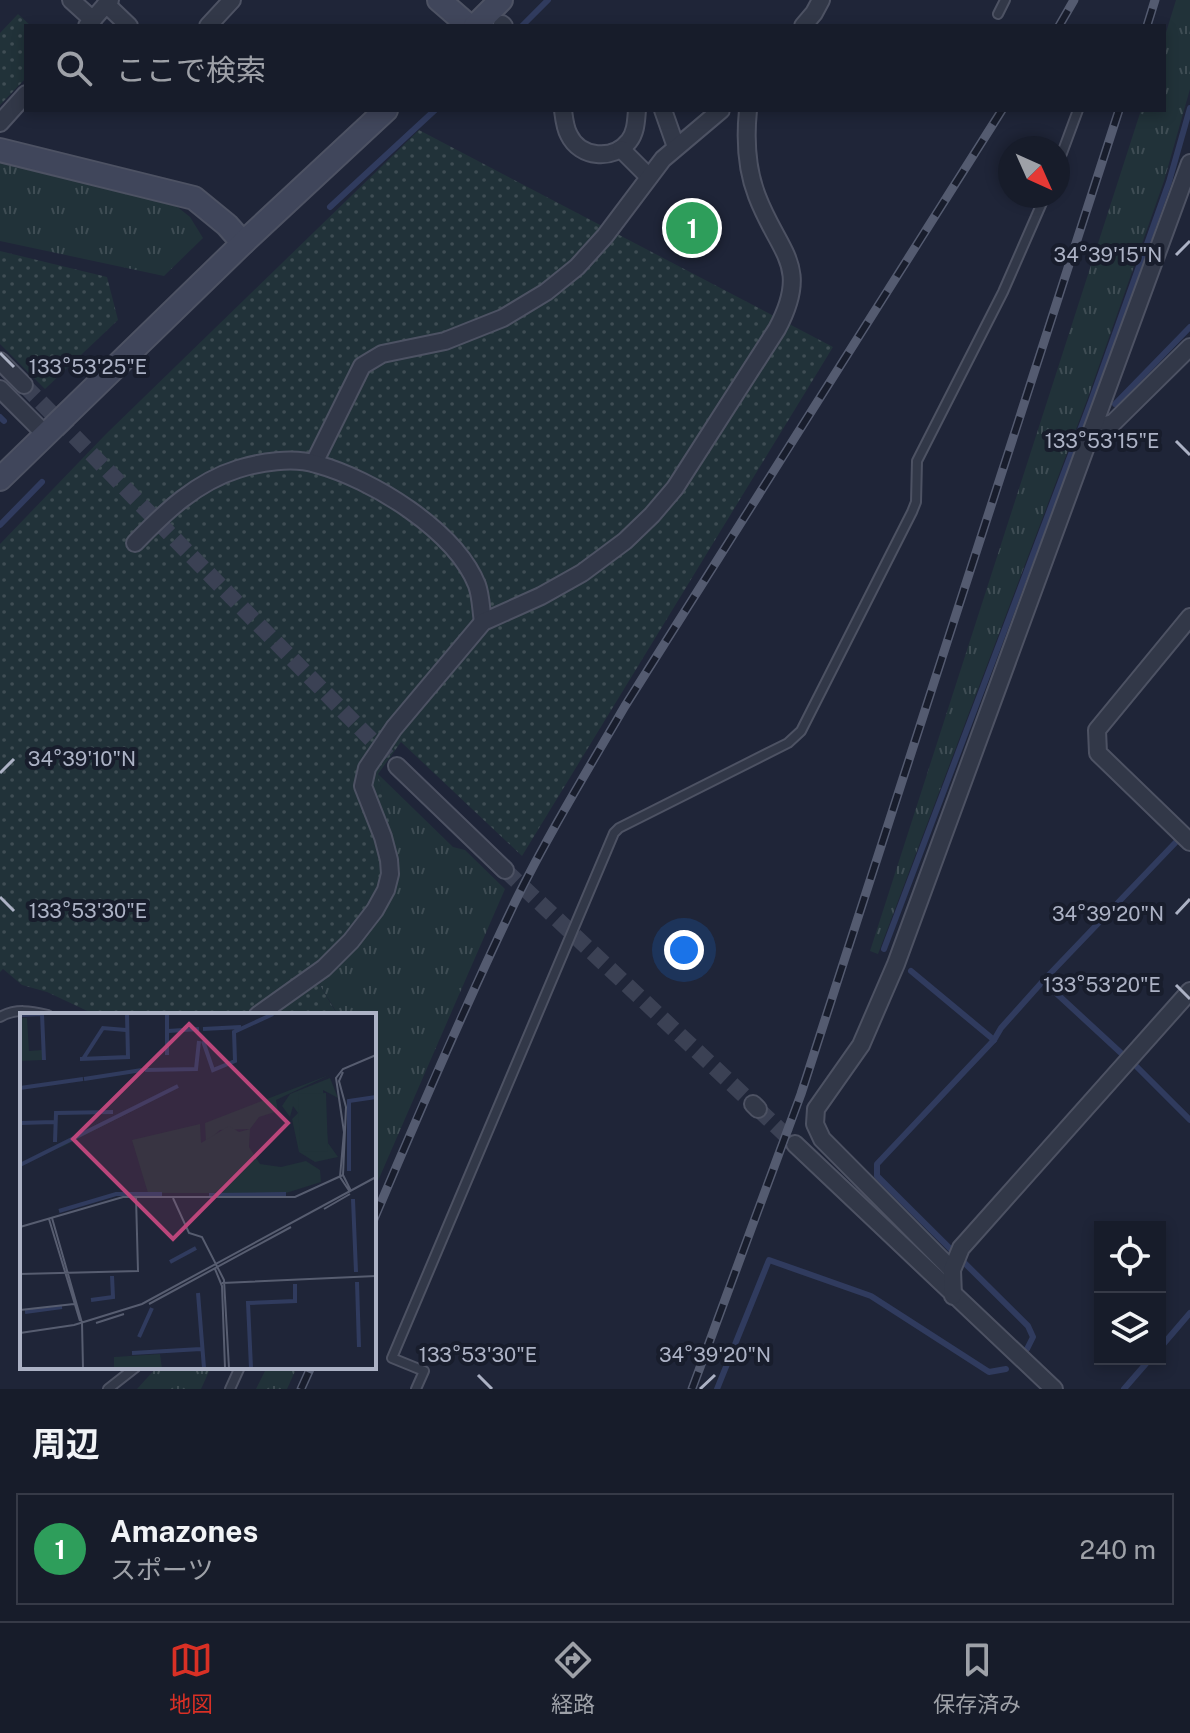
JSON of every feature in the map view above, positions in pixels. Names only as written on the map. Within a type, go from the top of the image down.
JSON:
[{"type":"street","points":[[71,0],[90,23],[108,2],[127,24]]},
{"type":"street","points":[[210,24],[232,0]]},
{"type":"street","points":[[439,0],[467,24]]},
{"type":"street","points":[[477,24],[501,0]]},
{"type":"street","points":[[805,24],[821,0]]},
{"type":"street","points":[[0,123],[24,96]]},
{"type":"street","points":[[0,479],[243,243],[384,112]]},
{"type":"street","points":[[563,112],[569,137],[577,146],[598,155],[621,149],[629,141],[635,130],[637,112]]},
{"type":"street","points":[[664,112],[676,147]]},
{"type":"street","points":[[314,463],[362,366],[382,354],[445,341],[503,318],[546,292],[577,267],[663,159],[719,112]]},
{"type":"street","points":[[261,1013],[324,968],[351,941],[386,890],[390,874],[383,837],[363,786],[367,768],[394,728],[483,622],[541,596],[582,573],[625,541],[652,515],[675,488],[788,308],[793,288],[791,264],[756,195],[747,162],[748,112]]},
{"type":"street","points":[[621,149],[649,177]]},
{"type":"street","points":[[0,150],[194,198],[227,225],[243,243]]},
{"type":"street","points":[[956,1261],[822,1139],[815,1124],[816,1109],[861,1045],[896,964],[1190,163]]},
{"type":"street","points":[[1093,429],[1113,423],[1190,347]]},
{"type":"street","points":[[0,361],[24,385]]},
{"type":"street","points":[[0,389],[45,434]]},
{"type":"street","points":[[135,543],[169,508],[221,475],[269,462],[314,463],[386,492],[443,539],[465,565],[478,587],[483,622]]},
{"type":"street","points":[[1190,617],[1097,730],[1098,753],[1190,842]]},
{"type":"street","points":[[397,766],[505,870]]},
{"type":"street","points":[[953,1296],[956,1261],[1190,991]]},
{"type":"street","points":[[795,1144],[1054,1389]]},
{"type":"lane","points":[[998,14],[1005,0]]},
{"type":"lane","points":[[1068,136],[1077,112]]},
{"type":"lane","points":[[416,1389],[424,1371],[392,1358],[614,833],[788,743],[801,731],[912,512],[916,502],[917,461],[1003,292],[1040,208]]},
{"type":"lane","points":[[0,1017],[10,1012],[39,1013]]},
{"type":"lane","points":[[108,1389],[133,1369]]},
{"type":"lane","points":[[230,1389],[239,1369]]},
{"type":"green space","points":[[1176,0],[1190,0],[1190,89],[1164,181],[1087,400],[878,954],[870,951],[1140,112],[1166,112],[1166,32]]},
{"type":"green space","points":[[18,14],[29,24],[24,24],[24,80],[0,105],[0,33]]},
{"type":"green space","points":[[419,130],[833,347],[522,856],[401,742],[378,774],[394,852],[391,897],[378,920],[318,982],[336,1013],[92,1013],[47,992],[22,985],[3,969],[0,972],[0,544],[106,434]]},
{"type":"green space","points":[[0,157],[170,201],[190,217],[203,238],[164,276],[0,241]]},
{"type":"green space","points":[[0,251],[107,277],[118,320],[45,389],[0,344]]},
{"type":"green space","points":[[378,774],[453,847],[465,850],[505,889],[376,1185],[376,1013],[337,1013],[318,982],[396,862]]},
{"type":"green space","points":[[155,1369],[210,1369],[201,1389],[137,1389]]},
{"type":"green space","points":[[266,1369],[296,1369],[287,1389],[256,1389]]},
{"type":"waterway","points":[[524,24],[548,0]]},
{"type":"waterway","points":[[884,949],[1091,401],[1169,182],[1190,108]]},
{"type":"waterway","points":[[330,207],[433,112]]},
{"type":"waterway","points":[[1115,404],[1190,327]]},
{"type":"waterway","points":[[0,417],[4,421]]},
{"type":"waterway","points":[[0,525],[42,482]]},
{"type":"waterway","points":[[1027,1349],[1033,1337],[1028,1326],[877,1176],[877,1164],[994,1040],[1043,981],[1176,842]]},
{"type":"waterway","points":[[911,971],[994,1040]]},
{"type":"waterway","points":[[1043,981],[1121,1053]]},
{"type":"waterway","points":[[1137,1067],[1190,1120]]},
{"type":"waterway","points":[[717,1389],[769,1260],[871,1296],[989,1372],[1006,1369]]},
{"type":"waterway","points":[[1166,1341],[1190,1313]]},
{"type":"waterway","points":[[1124,1389],[1145,1365]]},
{"type":"tunnel","points":[[24,385],[397,766]]},
{"type":"tunnel","points":[[505,870],[753,1104]]},
{"type":"tunnel","points":[[758,1109],[795,1144]]},
{"type":"railway","points":[[1060,24],[1074,0]]},
{"type":"railway","points":[[1148,24],[1155,0]]},
{"type":"railway","points":[[376,1214],[478,980],[554,828],[625,706],[1001,112]]},
{"type":"railway","points":[[692,1389],[801,1094],[1118,112]]},
{"type":"railway","points":[[301,1389],[310,1369]]},
{"type":"place","name":"Amazones","points":[[692,228]]}]
